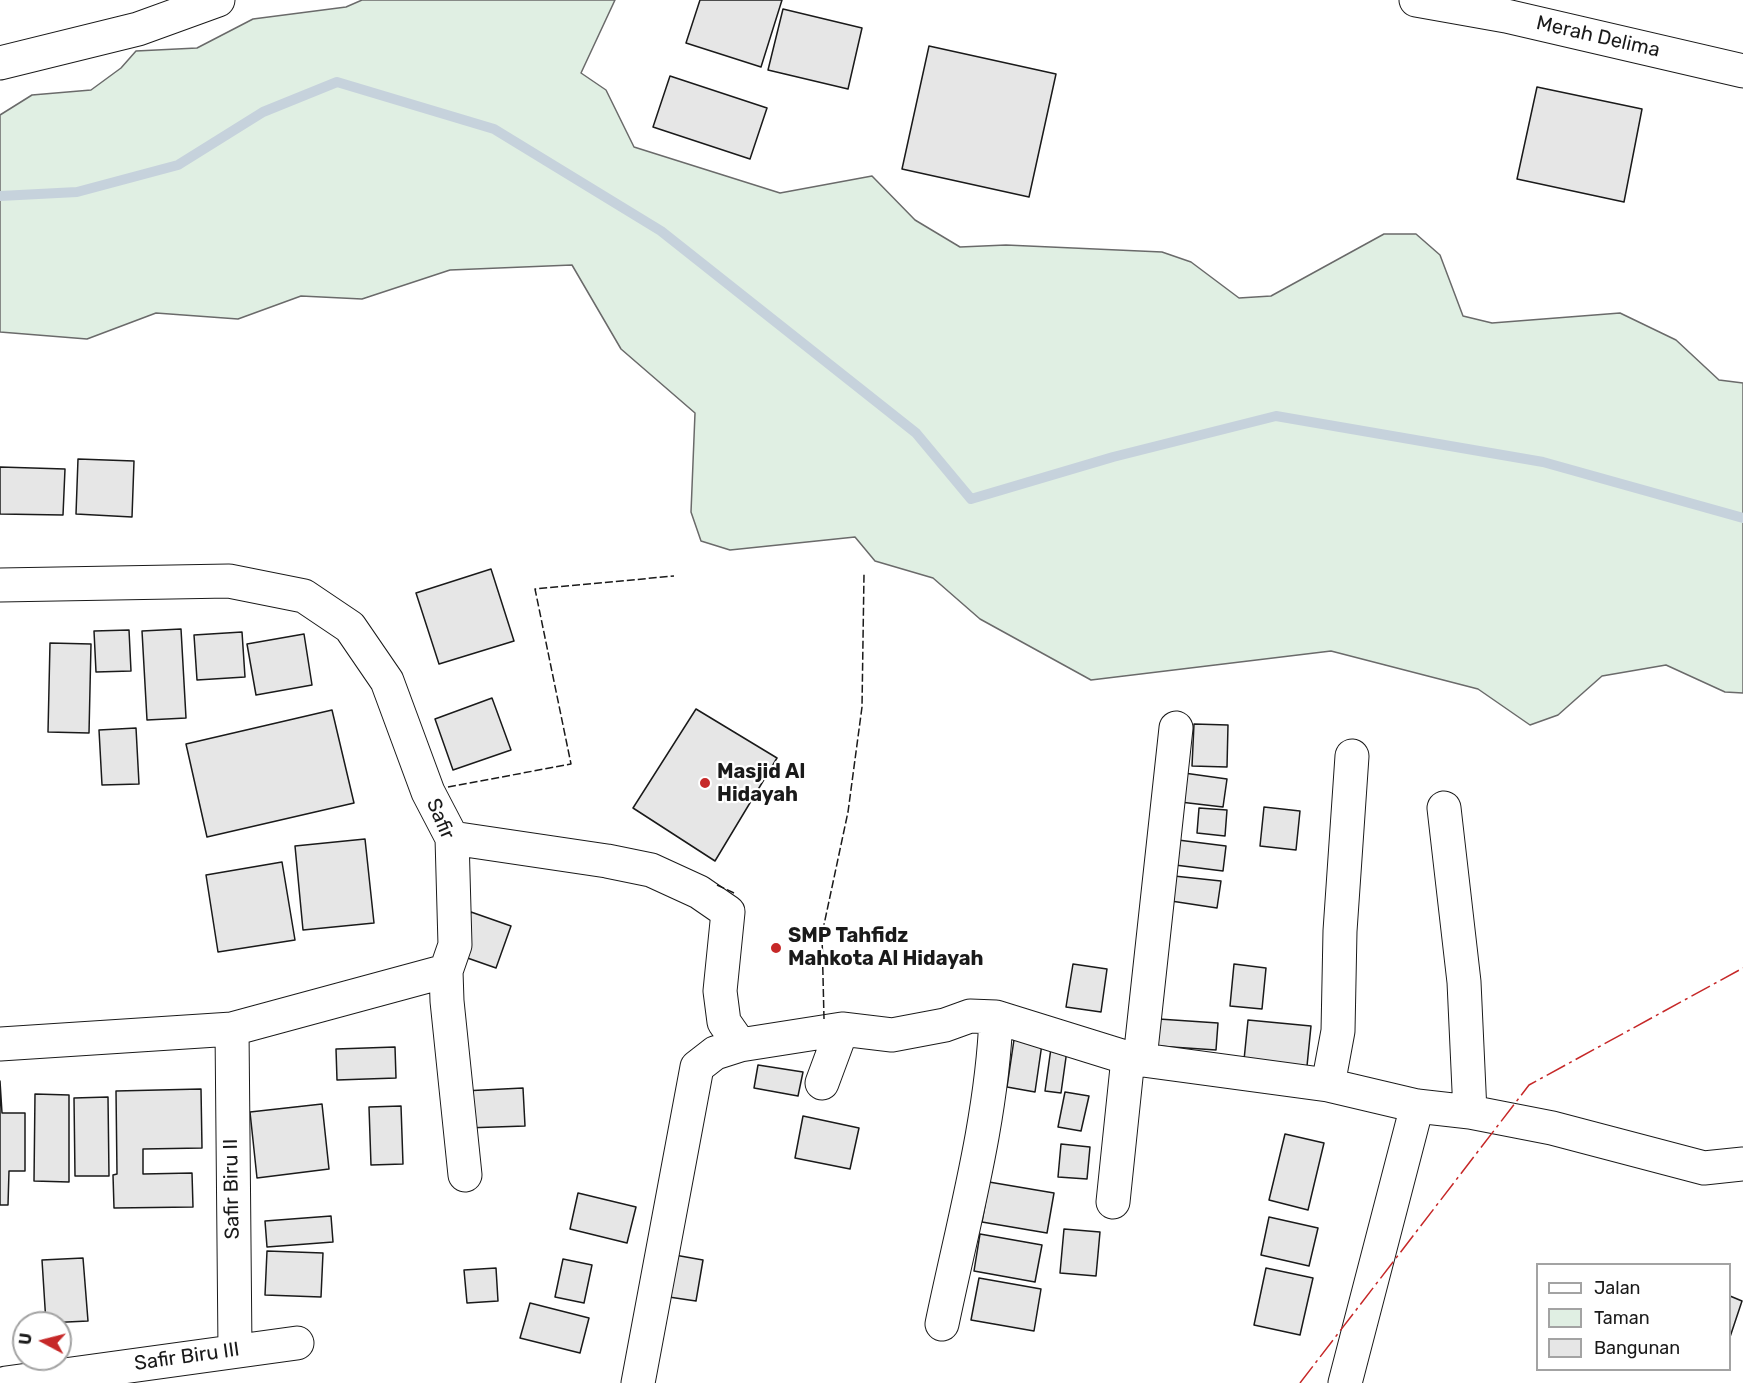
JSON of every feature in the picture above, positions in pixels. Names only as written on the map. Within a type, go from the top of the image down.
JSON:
[{"type":"street","points":[[0,63],[138,29],[218,0]]},
{"type":"street","name":"Merah Delima","points":[[1416,0],[1506,16],[1743,71]]},
{"type":"street","name":"Safir","points":[[0,585],[229,581],[304,596],[350,627],[387,681],[428,792],[452,838],[455,945],[446,971]]},
{"type":"street","points":[[1113,1202],[1134,1059],[1176,728]]},
{"type":"street","points":[[1328,1084],[1338,1031],[1340,931],[1352,756]]},
{"type":"street","points":[[1444,808],[1464,982],[1470,1112]]},
{"type":"street","points":[[452,838],[640,868],[699,892],[728,912],[720,991],[724,1022],[740,1045]]},
{"type":"street","points":[[0,1044],[232,1029],[446,971],[465,1174]]},
{"type":"street","points":[[638,1383],[697,1067],[715,1053],[740,1045],[842,1029],[892,1035],[945,1025],[970,1016],[996,1017],[1134,1059],[1328,1084],[1417,1106],[1470,1112],[1552,1128],[1704,1168],[1743,1164]]},
{"type":"street","points":[[942,1324],[978,1149],[995,1045],[996,1017]]},
{"type":"street","name":"Safir Biru II","points":[[232,1029],[235,1350]]},
{"type":"street","points":[[822,1083],[842,1029]]},
{"type":"street","points":[[1345,1383],[1417,1106]]},
{"type":"street","name":"Safir Biru III","points":[[6,1383],[297,1343]]},
{"type":"green space","points":[[362,0],[615,0],[581,73],[606,90],[634,147],[780,193],[872,176],[915,220],[960,247],[1006,245],[1162,252],[1191,262],[1239,298],[1271,296],[1384,234],[1416,234],[1440,255],[1463,316],[1492,323],[1620,313],[1676,340],[1719,380],[1743,383],[1743,693],[1725,692],[1666,665],[1602,676],[1558,715],[1530,725],[1478,689],[1331,651],[1091,680],[980,619],[933,578],[875,561],[855,537],[730,550],[701,541],[691,512],[695,413],[621,349],[572,265],[450,270],[362,299],[301,296],[238,319],[156,313],[87,339],[0,332],[0,115],[32,95],[91,90],[121,68],[136,51],[197,48],[253,19],[346,7]]},
{"type":"building","points":[[700,0],[782,0],[761,67],[686,43]]},
{"type":"building","points":[[783,9],[862,28],[848,89],[768,70]]},
{"type":"building","points":[[929,46],[1056,74],[1029,197],[902,169]]},
{"type":"building","points":[[670,76],[767,108],[750,159],[653,127]]},
{"type":"building","points":[[1537,87],[1642,109],[1624,202],[1517,179]]},
{"type":"building","points":[[78,459],[134,461],[132,517],[76,514]]},
{"type":"building","points":[[0,467],[65,469],[63,515],[0,514]]},
{"type":"building","points":[[491,569],[514,641],[439,664],[416,593]]},
{"type":"building","points":[[181,629],[186,718],[147,720],[142,631]]},
{"type":"building","points":[[129,630],[131,671],[96,672],[94,631]]},
{"type":"building","points":[[242,632],[245,677],[197,680],[194,635]]},
{"type":"building","points":[[304,634],[312,685],[256,695],[247,644]]},
{"type":"building","points":[[50,643],[91,644],[89,733],[48,732]]},
{"type":"building","points":[[492,698],[511,750],[453,770],[435,719]]},
{"type":"building","name":"Masjid Al Hidayah","points":[[696,709],[777,758],[715,861],[633,808]]},
{"type":"building","points":[[332,710],[354,803],[207,837],[186,744]]},
{"type":"building","points":[[1194,724],[1228,725],[1227,767],[1192,766]]},
{"type":"building","points":[[136,728],[139,784],[102,785],[99,730]]},
{"type":"building","points":[[1184,773],[1227,779],[1223,807],[1180,802]]},
{"type":"building","points":[[1264,807],[1300,811],[1296,850],[1260,846]]},
{"type":"building","points":[[1199,808],[1227,810],[1225,836],[1197,833]]},
{"type":"building","points":[[365,839],[374,923],[303,930],[295,846]]},
{"type":"building","points":[[1178,840],[1226,846],[1223,871],[1175,865]]},
{"type":"building","points":[[282,862],[295,940],[218,952],[206,875]]},
{"type":"building","points":[[1174,876],[1221,881],[1217,908],[1171,901]]},
{"type":"building","points":[[471,912],[511,926],[496,968],[456,954]]},
{"type":"building","points":[[1073,964],[1107,969],[1101,1012],[1066,1007]]},
{"type":"building","points":[[1234,964],[1266,968],[1262,1009],[1230,1006]]},
{"type":"building","points":[[1159,1019],[1218,1023],[1216,1050],[1157,1046]]},
{"type":"building","points":[[1248,1020],[1311,1026],[1307,1066],[1244,1060]]},
{"type":"building","points":[[1015,1033],[1043,1037],[1035,1092],[1007,1087]]},
{"type":"building","points":[[1052,1041],[1068,1043],[1061,1093],[1045,1091]]},
{"type":"building","points":[[395,1047],[396,1078],[337,1080],[336,1049]]},
{"type":"building","points":[[758,1065],[803,1072],[798,1096],[754,1088]]},
{"type":"building","points":[[0,1081],[2,1113],[25,1113],[25,1171],[9,1171],[8,1205],[0,1205]]},
{"type":"building","points":[[523,1088],[525,1126],[465,1128],[463,1091]]},
{"type":"building","points":[[201,1089],[202,1148],[143,1149],[143,1174],[192,1173],[193,1207],[114,1208],[113,1175],[117,1174],[116,1091]]},
{"type":"building","points":[[1065,1092],[1089,1096],[1081,1131],[1058,1127]]},
{"type":"building","points":[[35,1094],[69,1095],[69,1182],[34,1181]]},
{"type":"building","points":[[108,1097],[109,1176],[75,1176],[74,1098]]},
{"type":"building","points":[[322,1104],[329,1169],[257,1178],[250,1112]]},
{"type":"building","points":[[401,1106],[403,1164],[371,1165],[369,1107]]},
{"type":"building","points":[[803,1116],[859,1128],[850,1169],[795,1158]]},
{"type":"building","points":[[1285,1134],[1324,1143],[1308,1210],[1269,1200]]},
{"type":"building","points":[[1061,1144],[1090,1147],[1087,1179],[1058,1177]]},
{"type":"building","points":[[989,1182],[1054,1193],[1047,1233],[982,1222]]},
{"type":"building","points":[[578,1193],[636,1207],[627,1243],[570,1229]]},
{"type":"building","points":[[331,1216],[333,1242],[267,1247],[265,1221]]},
{"type":"building","points":[[1269,1217],[1318,1228],[1309,1266],[1261,1255]]},
{"type":"building","points":[[1064,1229],[1100,1232],[1096,1276],[1060,1273]]},
{"type":"building","points":[[980,1234],[1042,1245],[1035,1282],[974,1271]]},
{"type":"building","points":[[267,1251],[323,1253],[321,1297],[265,1295]]},
{"type":"building","points":[[669,1254],[703,1260],[696,1301],[662,1296]]},
{"type":"building","points":[[83,1258],[88,1321],[72,1322],[72,1311],[45,1311],[42,1260]]},
{"type":"building","points":[[563,1259],[592,1265],[584,1303],[555,1297]]},
{"type":"building","points":[[496,1268],[498,1301],[467,1303],[464,1270]]},
{"type":"building","points":[[1266,1268],[1313,1278],[1300,1335],[1254,1325]]},
{"type":"building","points":[[979,1278],[1041,1289],[1034,1331],[971,1320]]},
{"type":"building","points":[[1731,1296],[1742,1301],[1731,1334]]},
{"type":"building","points":[[530,1303],[589,1318],[580,1353],[520,1338]]},
{"type":"waterway","points":[[0,196],[77,192],[178,165],[263,112],[337,82],[494,129],[661,231],[916,433],[971,499],[1113,457],[1276,416],[1543,462],[1743,518]]},
{"type":"fence","points":[[824,1019],[822,934],[848,812],[862,707],[864,574]]},
{"type":"fence","points":[[448,787],[571,764],[535,589],[674,576]]},
{"type":"fence","points":[[717,885],[734,893]]},
{"type":"power","points":[[1300,1383],[1529,1085],[1743,968]]},
{"type":"place","name":"Masjid Al Hidayah","points":[[705,783]]},
{"type":"place","name":"SMP Tahfidz Mahkota Al Hidayah","points":[[776,948]]}]
